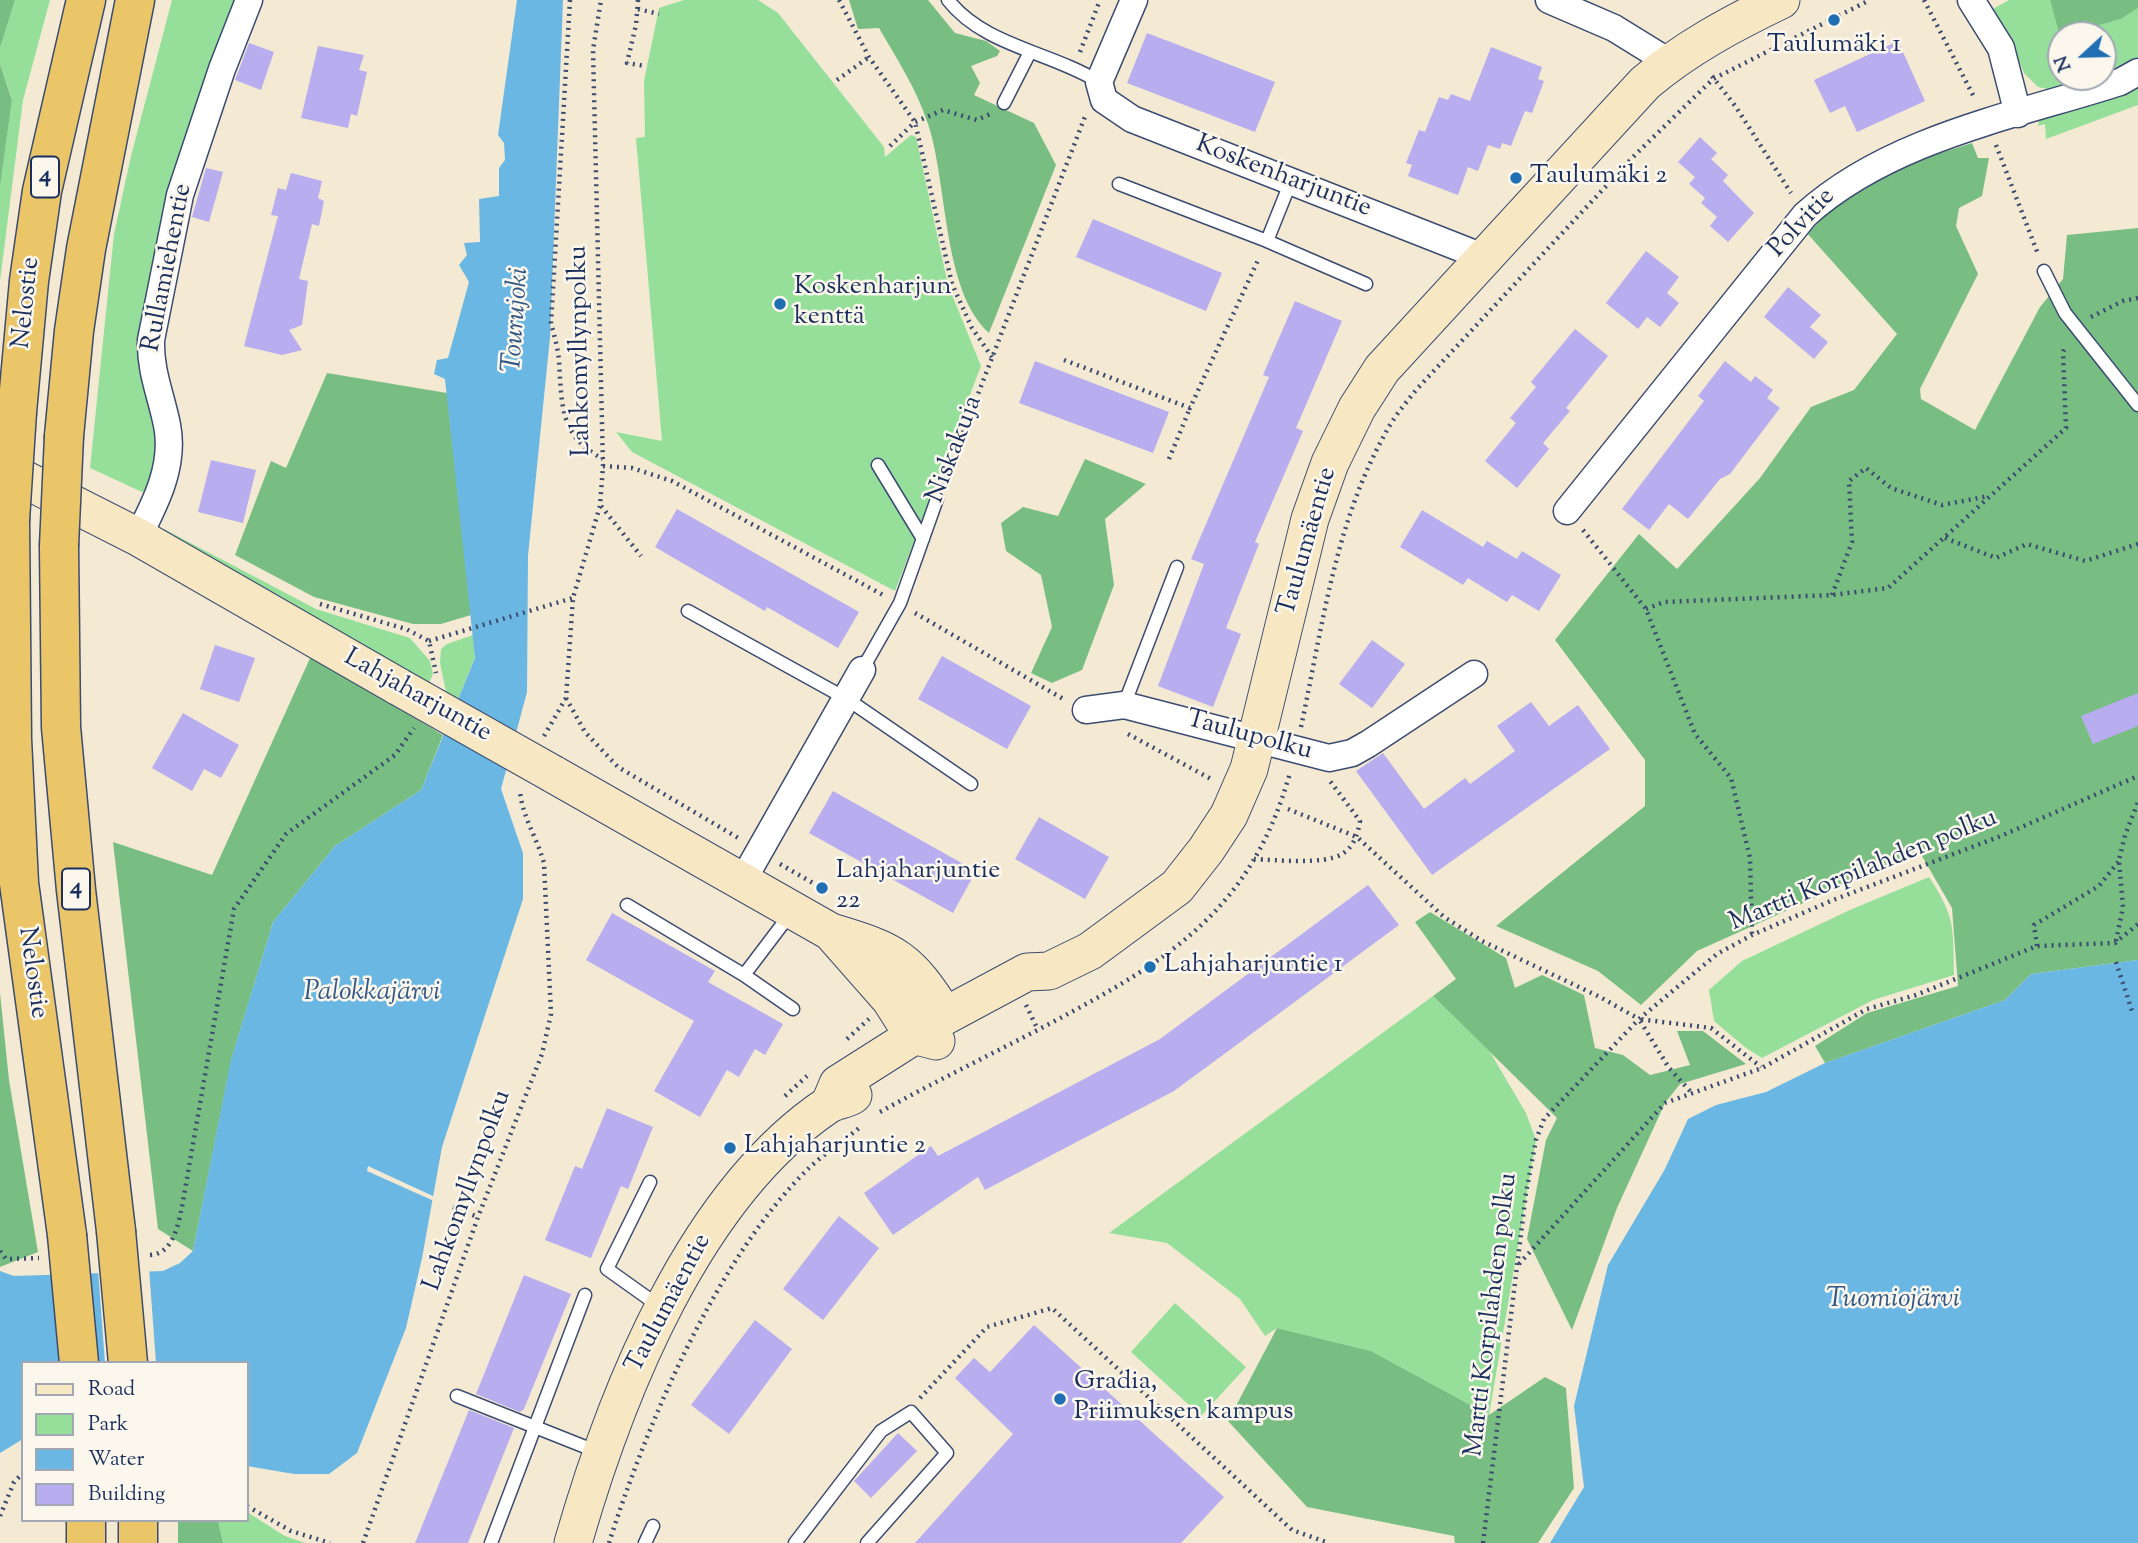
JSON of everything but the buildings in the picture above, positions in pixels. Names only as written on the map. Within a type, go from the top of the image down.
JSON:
[{"type":"highway","name":"Nelostie","points":[[79,1361],[57,1246],[19,883],[12,739],[10,520],[29,281],[41,191],[86,0]]},
{"type":"highway","name":"Nelostie","points":[[128,1361],[129,1243],[76,890],[61,727],[59,546],[64,436],[74,331],[86,249],[135,0]]},
{"type":"highway","points":[[86,1522],[86,1543]]},
{"type":"highway","points":[[138,1522],[138,1543]]},
{"type":"main road","name":"Taulumäentie","points":[[573,1543],[601,1453],[663,1308],[706,1231],[771,1154],[830,1103],[850,1097],[931,1031],[1027,972],[1049,971],[1090,951],[1177,887],[1229,815],[1249,769],[1310,519],[1330,463],[1357,408],[1382,369],[1645,83],[1682,54],[1781,0]]},
{"type":"main road","name":"Lahjaharjuntie","points":[[0,467],[138,537],[554,774],[752,866],[793,910],[831,932],[882,947],[921,976],[931,1031]]},
{"type":"main road","name":"Taulumäentie","points":[[931,1031],[1031,1014],[1049,971]]},
{"type":"street","name":"Rullamiehentie","points":[[138,537],[158,500],[168,453],[167,423],[150,361],[150,340],[178,205],[222,69],[249,0]]},
{"type":"street","points":[[1089,76],[1134,0]]},
{"type":"street","points":[[1549,0],[1682,54]]},
{"type":"street","points":[[1971,0],[2001,48],[2018,114]]},
{"type":"street","name":"Polvitie","points":[[1567,510],[1805,215],[1833,189],[1897,154],[2120,82],[2138,72]]},
{"type":"street","name":"Koskenharjuntie","points":[[1089,76],[1104,100],[1132,119],[1483,257]]},
{"type":"street","name":"Niskakuja","points":[[752,866],[862,670]]},
{"type":"street","name":"Taulupolku","points":[[1086,710],[1124,705],[1329,758],[1352,753],[1474,674]]},
{"type":"lane","points":[[948,0],[962,18],[1030,52],[1089,76]]},
{"type":"lane","points":[[1004,103],[1030,52]]},
{"type":"lane","points":[[1267,241],[1291,181]]},
{"type":"lane","points":[[1119,184],[1267,241],[1366,284]]},
{"type":"lane","points":[[2044,271],[2074,325],[2138,405]]},
{"type":"lane","points":[[878,466],[923,539]]},
{"type":"lane","name":"Niskakuja","points":[[862,670],[900,604],[937,499]]},
{"type":"lane","points":[[1124,705],[1177,567]]},
{"type":"lane","points":[[688,611],[847,699],[971,784]]},
{"type":"lane","points":[[626,905],[744,975],[793,1009]]},
{"type":"lane","points":[[744,975],[793,910]]},
{"type":"lane","points":[[650,1182],[607,1269],[663,1308]]},
{"type":"lane","points":[[491,1543],[585,1295]]},
{"type":"lane","points":[[457,1396],[601,1453]]},
{"type":"lane","points":[[794,1543],[881,1431],[911,1412],[947,1453],[867,1543]]},
{"type":"lane","points":[[645,1543],[653,1526]]},
{"type":"path","points":[[570,0],[551,323],[559,358],[560,400],[568,426],[586,450],[604,463],[632,468],[672,481],[900,604],[1213,781]]},
{"type":"path","name":"Lahkomyllynpolku","points":[[601,0],[593,50],[604,463],[600,506],[573,598],[566,698],[585,732],[618,767],[752,866]]},
{"type":"path","points":[[638,0],[627,63],[645,66]]},
{"type":"path","points":[[839,0],[869,57],[915,122],[951,284],[972,328],[992,357]]},
{"type":"path","name":"Niskakuja","points":[[937,499],[1088,111],[1080,94],[1089,76],[1080,48],[1100,0]]},
{"type":"path","points":[[609,1543],[623,1500],[662,1403],[697,1330],[757,1228],[809,1168],[880,1112],[1031,1014],[1129,982],[1184,943],[1224,902],[1254,859],[1272,826],[1296,749],[1339,547],[1357,494],[1385,433],[1416,390],[1635,155],[1713,79],[1870,0]]},
{"type":"path","points":[[1924,0],[1987,124],[2044,271]]},
{"type":"path","points":[[638,9],[659,14]]},
{"type":"path","points":[[1682,54],[1713,79],[1736,107],[1805,215]]},
{"type":"path","points":[[837,80],[869,57]]},
{"type":"path","points":[[890,146],[915,122],[943,110],[976,120],[998,110],[1004,103]]},
{"type":"path","points":[[1169,459],[1267,241]]},
{"type":"path","points":[[1646,609],[1664,602],[1832,595],[1888,588],[2066,428],[2063,352],[2074,325],[2123,301],[2138,298]]},
{"type":"path","points":[[1065,360],[1190,408]]},
{"type":"path","points":[[1832,595],[1852,542],[1849,481],[1866,468],[1891,488],[1942,505],[1990,496]]},
{"type":"path","points":[[600,506],[641,556]]},
{"type":"path","points":[[1567,510],[1646,609],[1695,734],[1731,779],[1750,858],[1752,935]]},
{"type":"path","points":[[1944,538],[1996,558],[2026,544],[2085,561],[2138,544]]},
{"type":"path","points":[[436,677],[429,641],[573,598]]},
{"type":"path","points":[[129,1243],[155,1255],[168,1246],[175,1234],[234,909],[286,834],[395,755],[415,726]]},
{"type":"path","points":[[1254,859],[1300,862],[1342,855],[1357,837],[1360,821],[1326,776],[1296,749]]},
{"type":"path","name":"Martti Korpilahden polku","points":[[1483,1543],[1529,1180],[1536,1140],[1544,1119],[1639,1019],[1717,954],[1752,935],[1833,900],[2001,836],[2138,776]]},
{"type":"path","points":[[2115,943],[2123,907],[2119,860],[2124,835],[2138,802]]},
{"type":"path","points":[[1288,808],[1357,837],[1444,916],[1482,941],[1600,997],[1639,1019],[1711,1028],[1762,1068]]},
{"type":"path","name":"Lahkomyllynpolku","points":[[363,1543],[478,1217],[542,1054],[551,1014],[544,863],[538,843]]},
{"type":"path","points":[[2037,946],[2034,925],[2099,886],[2119,860]]},
{"type":"path","points":[[752,866],[834,895]]},
{"type":"path","points":[[1517,1266],[1665,1102],[1690,1091],[1762,1068],[1867,1009],[1916,995],[2037,946],[2115,943],[2138,924]]},
{"type":"path","points":[[2116,962],[2132,1011]]},
{"type":"path","points":[[1639,1019],[1669,1068],[1690,1091]]},
{"type":"path","points":[[453,1207],[478,1217]]},
{"type":"path","points":[[0,1251],[6,1259],[57,1246]]},
{"type":"path","points":[[903,1417],[986,1327],[1052,1308],[1292,1530],[1329,1543]]},
{"type":"path","points":[[0,1516],[14,1482],[21,1475]]},
{"type":"path","points":[[248,1507],[292,1531],[330,1543]]},
{"type":"green space","points":[[0,0],[15,0],[0,48]]},
{"type":"green space","points":[[15,0],[50,0],[23,100],[0,281],[0,184],[12,99],[0,64],[0,48]]},
{"type":"green space","points":[[172,0],[239,0],[165,212],[162,433],[149,488],[142,492],[90,468],[114,234],[131,156]]},
{"type":"green space","name":"Koskenharjun kenttä","points":[[684,0],[758,0],[778,13],[884,147],[885,157],[911,135],[916,137],[948,285],[981,366],[895,591],[632,452],[616,432],[662,441],[636,138],[645,137],[644,81],[659,8]]},
{"type":"green space","points":[[849,0],[928,0],[955,33],[986,41],[1000,51],[997,56],[971,66],[980,83],[974,95],[1034,123],[1056,165],[989,333],[974,314],[962,291],[948,235],[934,148],[918,99],[879,28],[858,29]]},
{"type":"green space","points":[[2009,0],[2050,0],[2057,21],[2047,21],[2047,89],[2038,87],[2024,73],[2009,36],[1991,10]]},
{"type":"green space","points":[[2050,0],[2138,0],[2138,8],[2114,21],[2056,21]]},
{"type":"green space","points":[[2138,8],[2138,60],[2117,70],[2117,21],[2114,21]]},
{"type":"green space","points":[[0,64],[12,100],[0,186]]},
{"type":"green space","points":[[2138,83],[2138,105],[2046,139],[2045,124],[2038,126],[2040,117]]},
{"type":"green space","points":[[1972,143],[1978,158],[1989,158],[1982,196],[1959,208],[1956,226],[1978,274],[1920,389],[1921,399],[1975,430],[2040,307],[2063,279],[2067,235],[2138,228],[2138,960],[2031,974],[2005,1000],[1825,1063],[1815,1046],[1867,1013],[1958,986],[1952,908],[1919,851],[1697,951],[1641,1005],[1598,971],[1496,926],[1645,806],[1645,760],[1555,640],[1639,534],[1677,569],[1760,478],[1811,407],[1854,390],[1897,334],[1806,232],[1839,198],[1879,173]]},
{"type":"green space","points":[[327,373],[447,393],[471,615],[441,624],[413,624],[314,597],[235,555],[271,461],[286,468]]},
{"type":"green space","points":[[1085,459],[1146,484],[1105,519],[1114,585],[1082,670],[1052,683],[1031,673],[1052,627],[1041,575],[1006,551],[1001,523],[1023,507],[1058,516]]},
{"type":"green space","points":[[164,529],[316,609],[410,638],[430,661],[433,674],[429,683],[163,535]]},
{"type":"green space","points":[[473,635],[475,657],[458,700],[446,692],[440,663],[441,649],[447,644]]},
{"type":"green space","points":[[311,656],[443,735],[421,790],[335,846],[273,922],[232,1057],[193,1251],[158,1229],[113,842],[212,875]]},
{"type":"green space","points":[[1929,877],[1949,914],[1954,975],[1873,1000],[1762,1058],[1714,1021],[1709,990],[1742,961],[1850,910]]},
{"type":"green space","points":[[1430,912],[1506,958],[1515,988],[1542,975],[1584,995],[1595,1048],[1623,1055],[1650,1075],[1690,1065],[1677,1031],[1703,1031],[1746,1064],[1680,1084],[1665,1103],[1617,1208],[1572,1330],[1527,1239],[1546,1140],[1557,1118],[1433,996],[1456,979],[1415,922]]},
{"type":"green space","points":[[0,993],[9,1080],[38,1252],[0,1267]]},
{"type":"green space","points":[[1433,996],[1490,1052],[1526,1113],[1536,1140],[1489,1415],[1371,1351],[1277,1328],[1265,1336],[1240,1299],[1167,1243],[1109,1233]]},
{"type":"green space","points":[[1175,1303],[1246,1367],[1201,1416],[1131,1352]]},
{"type":"green space","points":[[1277,1328],[1371,1351],[1489,1415],[1545,1377],[1566,1388],[1574,1488],[1538,1543],[1455,1543],[1454,1536],[1307,1507],[1228,1421]]},
{"type":"green space","points":[[248,1513],[285,1536],[305,1543],[223,1543],[218,1522],[248,1522]]},
{"type":"green space","points":[[178,1522],[218,1522],[223,1543],[178,1543]]},
{"type":"water","name":"Palokkajärvi","points":[[517,0],[563,0],[550,337],[528,556],[527,692],[501,789],[523,853],[523,899],[442,1147],[406,1328],[357,1453],[329,1474],[294,1474],[248,1466],[248,1361],[21,1361],[21,1440],[0,1453],[0,1271],[14,1276],[163,1271],[180,1263],[193,1251],[231,1060],[273,922],[335,846],[421,790],[475,658],[445,379],[434,374],[437,360],[448,358],[469,282],[459,265],[467,255],[464,243],[480,242],[479,199],[499,196],[499,168],[505,160],[504,143],[498,135]]},
{"type":"water","name":"Tuomiojärvi","points":[[2138,960],[2138,1543],[1550,1543],[1584,1487],[1574,1406],[1608,1265],[1665,1169],[1688,1119],[1716,1105],[1766,1092],[1825,1063],[2005,1000],[2031,974]]},
{"type":"pier","points":[[368,1166],[435,1197],[434,1201],[367,1171]]},
{"type":"pier","points":[[149,1268],[156,1361],[105,1361],[98,1270]]},
{"type":"place","name":"Taulumäki 1","points":[[1834,20]]},
{"type":"place","name":"Taulumäki 2","points":[[1516,178]]},
{"type":"place","name":"Koskenharjun kenttä","points":[[780,304]]},
{"type":"place","name":"Lahjaharjuntie 22","points":[[822,888]]},
{"type":"place","name":"Lahjaharjuntie 1","points":[[1150,967]]},
{"type":"place","name":"Lahjaharjuntie 2","points":[[730,1148]]},
{"type":"place","name":"Gradia, Priimuksen kampus","points":[[1060,1399]]},
{"type":"water label","name":"Tourujoki","points":[[518,320]]}]
